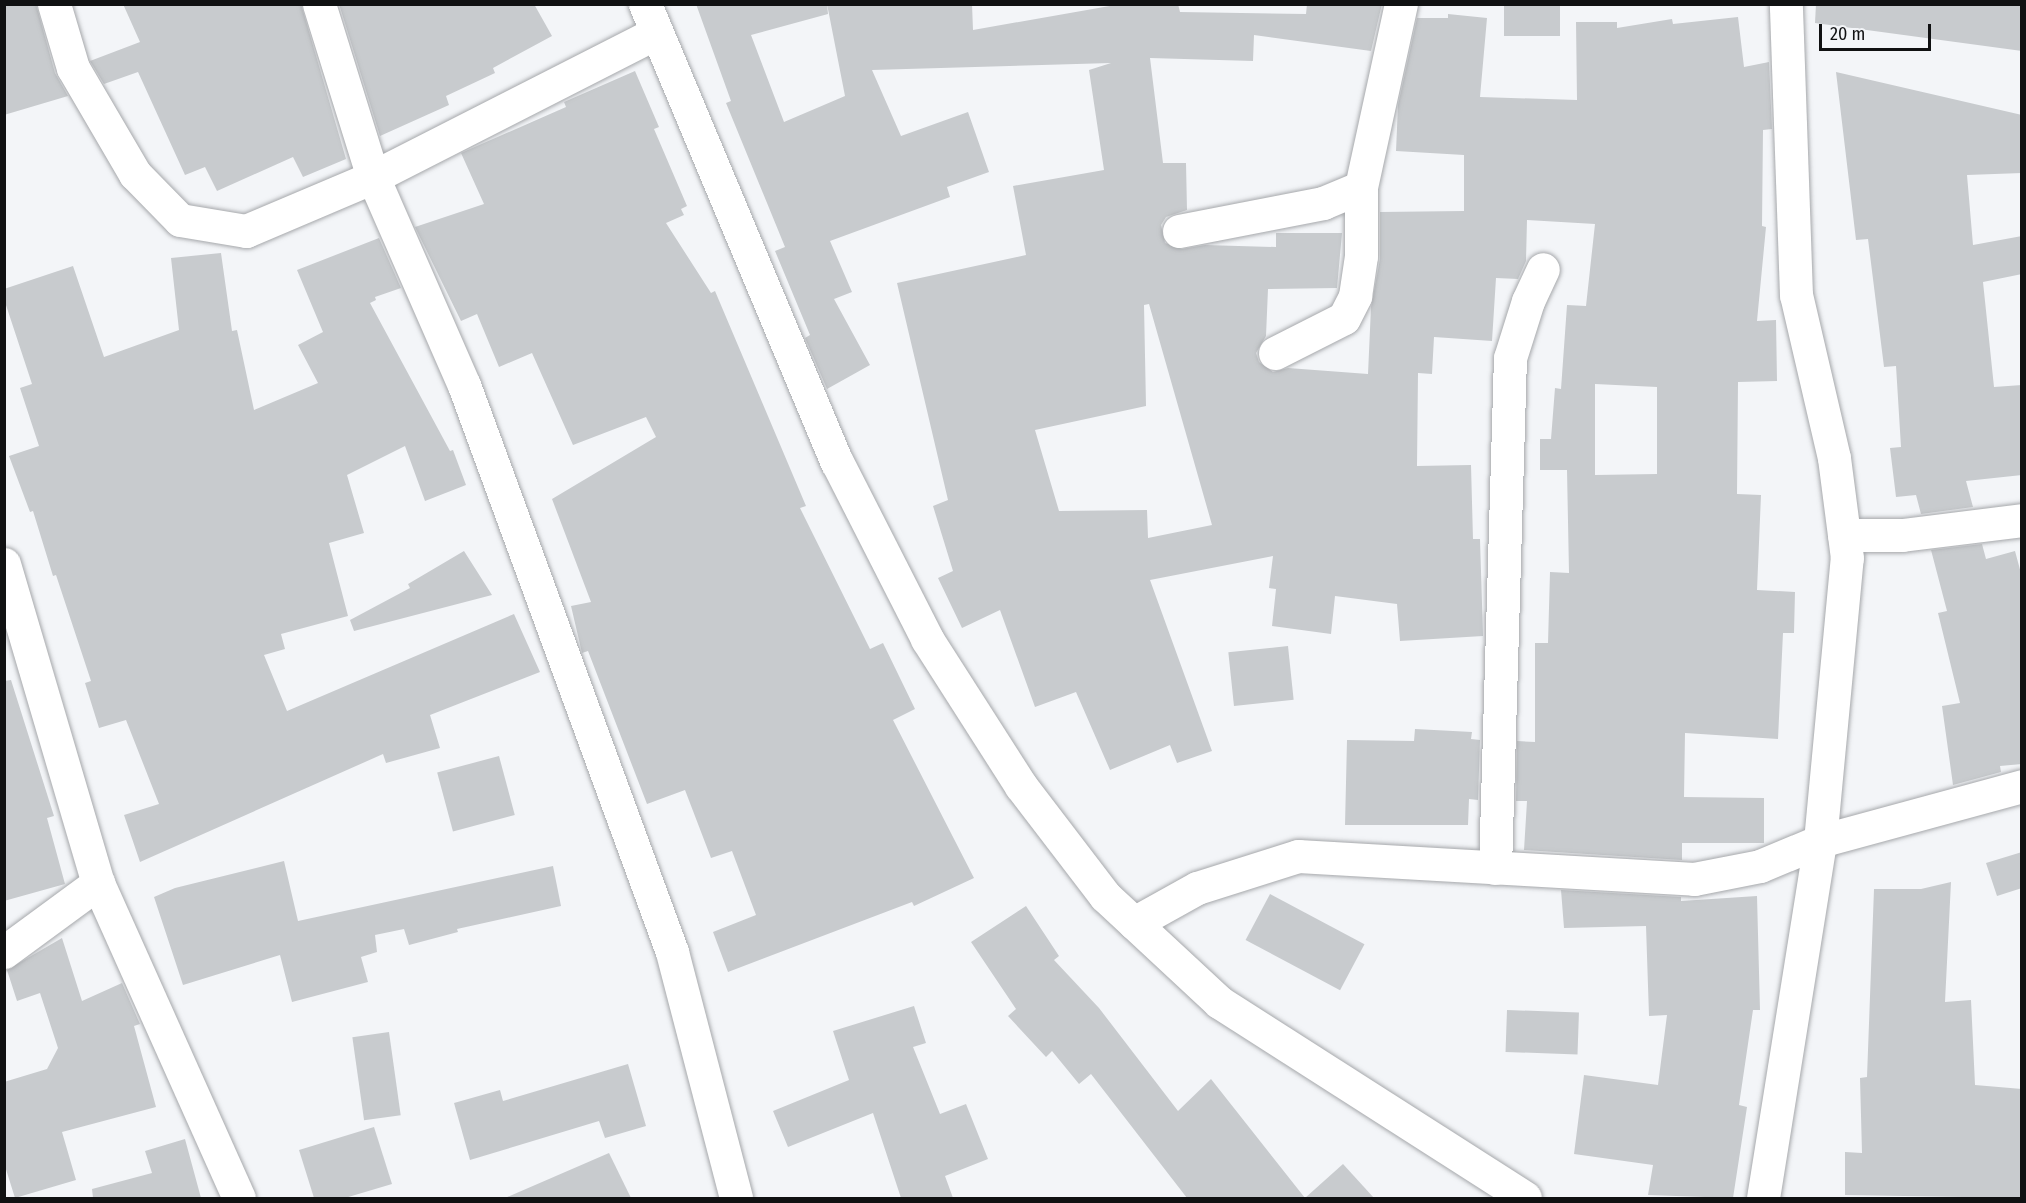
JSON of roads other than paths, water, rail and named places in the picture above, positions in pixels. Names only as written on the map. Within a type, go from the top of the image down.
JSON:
[{"type":"street","points":[[54,4],[78,78],[135,174],[180,220],[246,231],[373,177],[651,19],[837,462],[927,639],[1022,786],[1105,896],[1219,1002],[1525,1198]]},
{"type":"street","points":[[319,4],[373,177],[464,385],[672,952],[736,1198]]},
{"type":"street","points":[[1275,353],[1344,318],[1355,296],[1360,256],[1361,187],[1401,4]]},
{"type":"street","points":[[1763,1198],[1820,841],[1847,558],[1834,458],[1796,295],[1786,4]]},
{"type":"street","points":[[1179,231],[1323,203],[1361,187]]},
{"type":"street","points":[[1495,868],[1510,358],[1528,301],[1543,269]]},
{"type":"street","points":[[1844,535],[1902,535],[2022,520]]},
{"type":"street","points":[[4,564],[98,884],[239,1198]]},
{"type":"street","points":[[1134,923],[1197,888],[1298,856],[1694,879],[1760,866],[1820,841],[2022,786]]},
{"type":"street","points":[[4,952],[98,884]]}]
